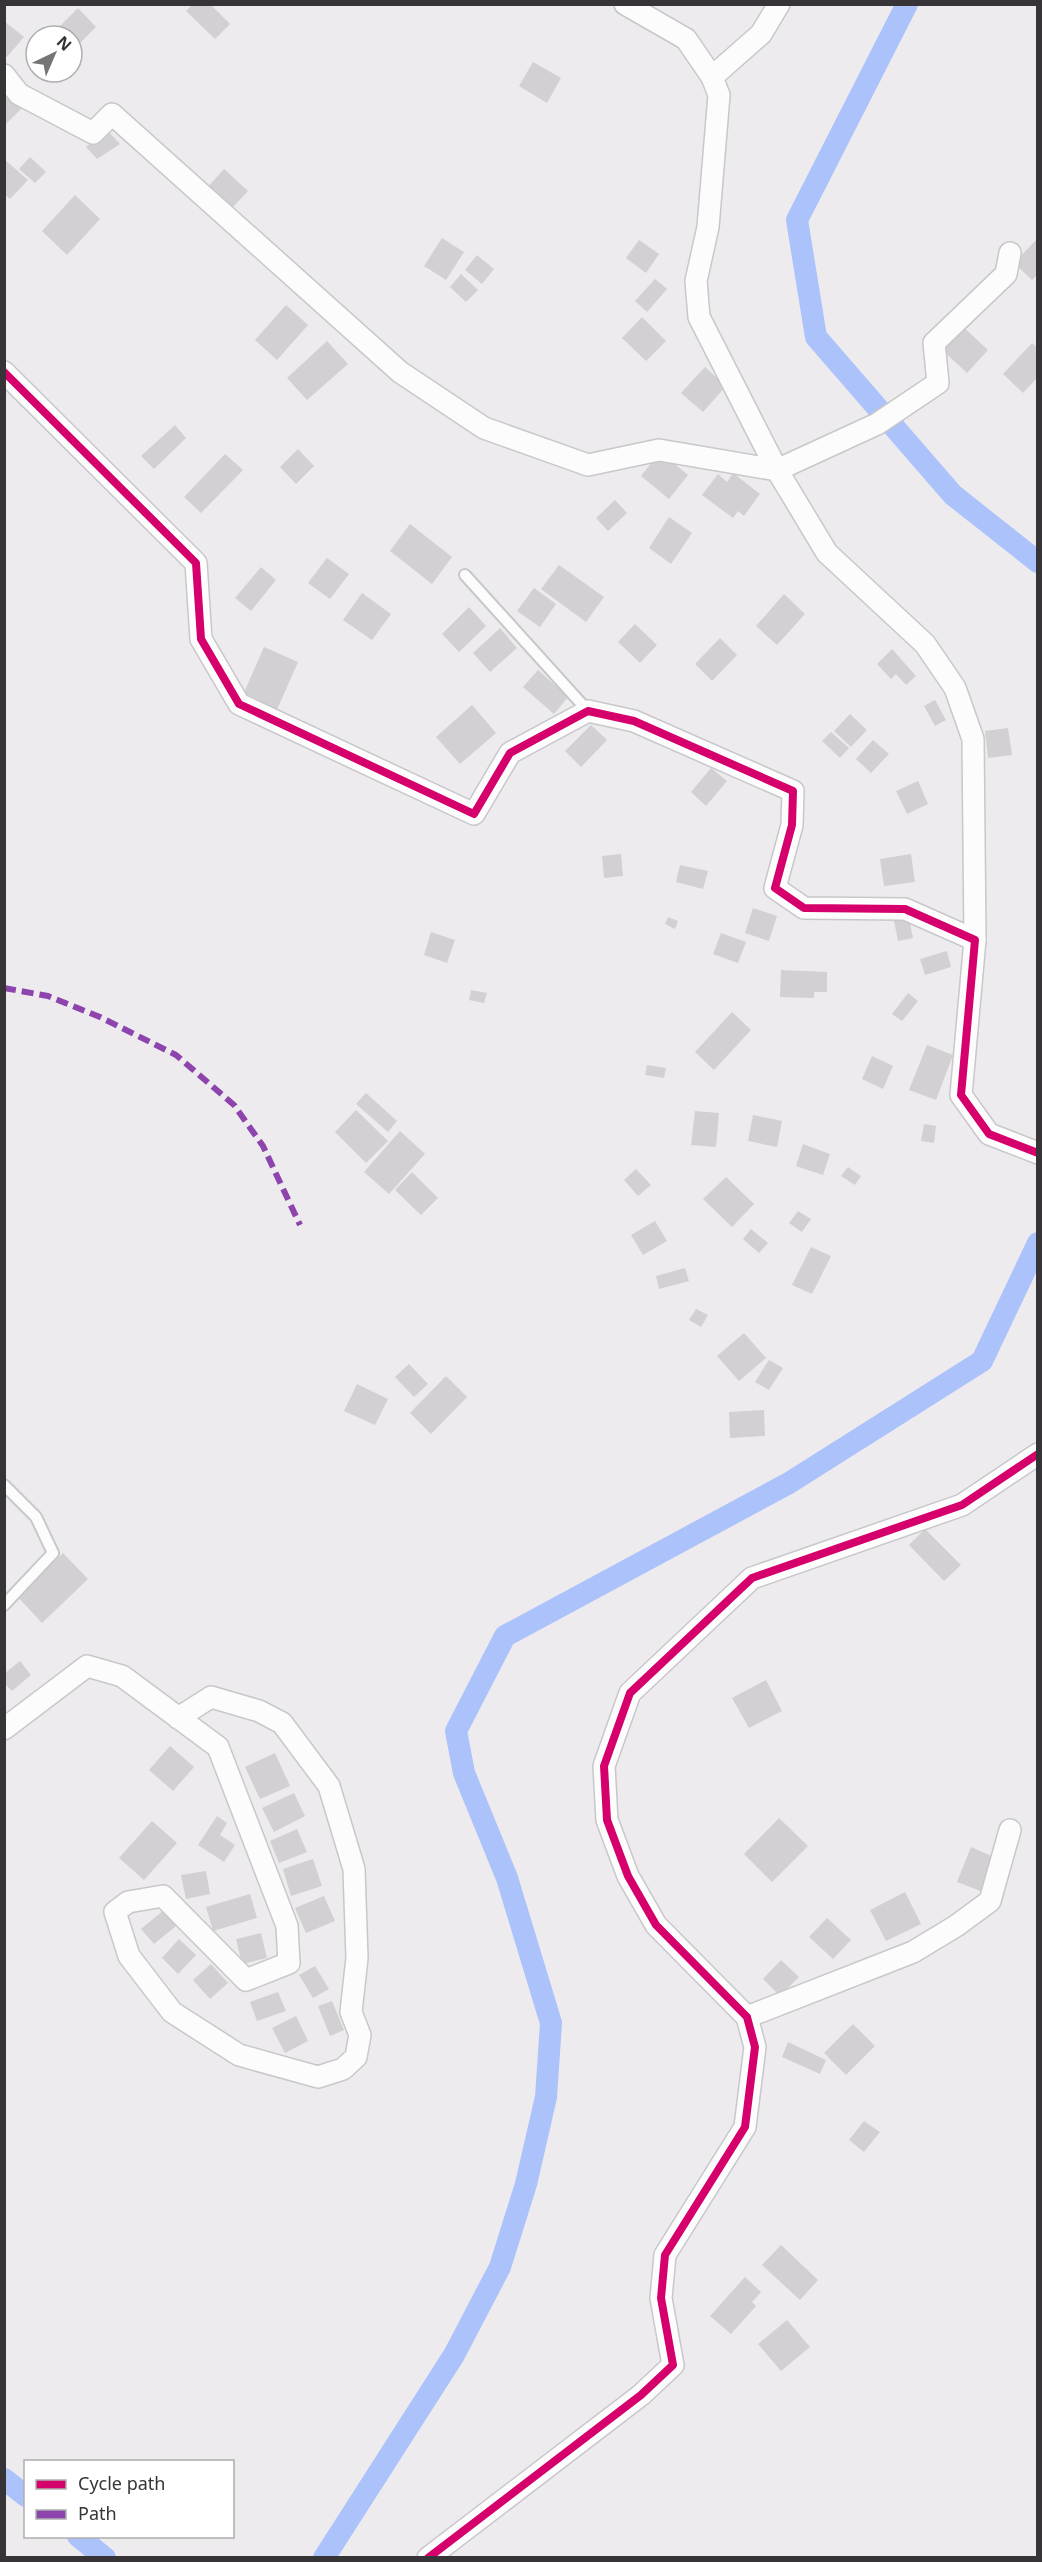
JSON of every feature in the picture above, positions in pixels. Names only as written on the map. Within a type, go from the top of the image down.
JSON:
[{"type":"street","points":[[625,4],[686,39],[712,77],[719,95],[708,227],[696,281],[699,317],[777,470],[827,553],[925,644],[955,688],[973,739],[975,940],[961,1095],[989,1134],[1038,1153]]},
{"type":"street","points":[[712,77],[761,34],[779,4]]},
{"type":"street","points":[[4,75],[19,94],[93,133],[112,114],[400,372],[484,428],[588,465],[658,450],[777,470],[877,424],[938,383],[933,343],[1006,274],[1010,253]]},
{"type":"street","points":[[4,372],[196,563],[201,639],[239,704],[474,814],[510,753],[588,711],[634,721],[793,791],[792,825],[775,888],[804,908],[906,909],[975,940]]},
{"type":"street","points":[[428,2558],[641,2395],[673,2365],[661,2298],[664,2255],[745,2127],[755,2047],[747,2017],[656,1924],[628,1876],[608,1820],[604,1766],[630,1693],[752,1578],[962,1505],[1038,1454]]},
{"type":"street","points":[[4,1729],[87,1666],[122,1676],[178,1718],[218,1747],[287,1926],[289,1963],[246,1980],[163,1896],[128,1902],[115,1911],[129,1956],[172,2012],[239,2055],[318,2077],[343,2069],[356,2057],[360,2035],[351,2012],[357,1958],[354,1869],[329,1786],[282,1723],[259,1711],[211,1697],[178,1718]]},
{"type":"street","points":[[747,2017],[913,1952],[990,1901],[1010,1830]]},
{"type":"lane","points":[[465,575],[588,711]]},
{"type":"lane","points":[[4,1485],[36,1516],[53,1553],[4,1605]]},
{"type":"building","points":[[193,4],[210,4],[230,24],[215,39],[186,11]]},
{"type":"building","points":[[78,8],[96,27],[84,39],[84,24],[62,24]]},
{"type":"building","points":[[4,21],[24,37],[7,57],[4,54]]},
{"type":"building","points":[[533,62],[561,78],[547,103],[519,86]]},
{"type":"building","points":[[8,93],[23,107],[4,126],[4,97]]},
{"type":"building","points":[[106,129],[120,144],[97,159],[86,147]]},
{"type":"building","points":[[30,157],[46,172],[35,183],[19,169]]},
{"type":"building","points":[[4,159],[28,180],[10,199],[4,194]]},
{"type":"building","points":[[224,169],[248,191],[231,209],[207,188]]},
{"type":"building","points":[[75,195],[100,219],[67,255],[42,231]]},
{"type":"building","points":[[442,238],[464,252],[446,280],[424,266]]},
{"type":"building","points":[[1038,238],[1038,274],[1032,280],[1014,263]]},
{"type":"building","points":[[639,240],[659,254],[646,273],[626,258]]},
{"type":"building","points":[[477,255],[494,269],[482,284],[465,270]]},
{"type":"building","points":[[461,274],[478,290],[466,302],[450,287]]},
{"type":"building","points":[[655,279],[667,289],[647,312],[635,301]]},
{"type":"building","points":[[286,305],[308,325],[277,360],[255,340]]},
{"type":"building","points":[[642,317],[666,341],[646,361],[622,338]]},
{"type":"building","points":[[960,324],[988,350],[967,373],[939,347]]},
{"type":"building","points":[[327,341],[348,364],[307,400],[287,378]]},
{"type":"building","points":[[1032,343],[1038,348],[1038,377],[1023,393],[1003,374]]},
{"type":"building","points":[[705,367],[726,386],[703,412],[681,393]]},
{"type":"building","points":[[175,425],[186,438],[154,469],[141,456]]},
{"type":"building","points":[[298,449],[314,466],[296,484],[280,467]]},
{"type":"building","points":[[660,452],[688,475],[669,499],[641,476]]},
{"type":"building","points":[[225,454],[243,470],[201,513],[184,497]]},
{"type":"building","points":[[733,473],[760,494],[744,516],[738,511],[733,518],[702,495],[718,474],[727,482]]},
{"type":"building","points":[[615,500],[627,513],[608,531],[596,518]]},
{"type":"building","points":[[669,517],[692,533],[671,564],[649,548]]},
{"type":"building","points":[[410,524],[452,557],[432,584],[390,551]]},
{"type":"building","points":[[327,558],[349,574],[330,599],[308,583]]},
{"type":"building","points":[[559,565],[604,597],[586,622],[541,589]]},
{"type":"building","points":[[261,567],[276,580],[251,611],[235,598]]},
{"type":"building","points":[[534,588],[556,604],[540,627],[517,611]]},
{"type":"building","points":[[362,593],[391,614],[372,640],[343,620]]},
{"type":"building","points":[[784,594],[805,614],[777,645],[756,626]]},
{"type":"building","points":[[469,607],[486,626],[459,652],[442,634]]},
{"type":"building","points":[[635,624],[657,645],[640,663],[618,642]]},
{"type":"building","points":[[500,628],[517,648],[490,672],[473,653]]},
{"type":"building","points":[[720,638],[737,655],[712,681],[695,664]]},
{"type":"building","points":[[264,647],[298,662],[276,712],[242,697]]},
{"type":"building","points":[[892,649],[916,676],[906,685],[896,674],[891,679],[877,664]]},
{"type":"building","points":[[538,670],[568,697],[554,714],[523,687]]},
{"type":"building","points":[[935,700],[946,720],[935,726],[924,706]]},
{"type":"building","points":[[472,705],[496,733],[460,764],[436,737]]},
{"type":"building","points":[[850,714],[867,730],[851,747],[834,731]]},
{"type":"building","points":[[591,725],[607,740],[581,767],[565,751]]},
{"type":"building","points":[[1008,728],[1012,755],[988,758],[985,731]]},
{"type":"building","points":[[831,732],[849,748],[840,758],[822,741]]},
{"type":"building","points":[[873,740],[889,754],[871,773],[856,759]]},
{"type":"building","points":[[711,768],[727,781],[706,806],[691,792]]},
{"type":"building","points":[[918,781],[928,804],[907,814],[896,791]]},
{"type":"building","points":[[621,854],[623,876],[604,878],[602,856]]},
{"type":"building","points":[[911,854],[915,882],[884,886],[880,859]]},
{"type":"building","points":[[680,865],[708,871],[703,889],[676,882]]},
{"type":"building","points":[[753,908],[777,916],[769,941],[745,933]]},
{"type":"building","points":[[668,917],[678,921],[675,929],[665,924]]},
{"type":"building","points":[[909,918],[913,938],[898,941],[894,921]]},
{"type":"building","points":[[431,932],[455,940],[447,963],[424,955]]},
{"type":"building","points":[[721,933],[746,942],[738,963],[713,954]]},
{"type":"building","points":[[947,951],[951,967],[925,975],[920,959]]},
{"type":"building","points":[[781,970],[827,972],[827,992],[814,992],[814,998],[780,997]]},
{"type":"building","points":[[471,990],[487,993],[484,1003],[469,1000]]},
{"type":"building","points":[[908,993],[918,1001],[902,1021],[892,1014]]},
{"type":"building","points":[[732,1012],[751,1030],[714,1070],[695,1052]]},
{"type":"building","points":[[927,1045],[953,1055],[936,1100],[909,1090]]},
{"type":"building","points":[[872,1056],[893,1066],[883,1089],[862,1079]]},
{"type":"building","points":[[647,1065],[666,1068],[664,1078],[645,1075]]},
{"type":"building","points":[[366,1093],[397,1121],[388,1132],[356,1104]]},
{"type":"building","points":[[356,1110],[388,1141],[366,1163],[335,1132]]},
{"type":"building","points":[[695,1111],[719,1113],[716,1147],[691,1145]]},
{"type":"building","points":[[753,1115],[782,1121],[777,1147],[748,1141]]},
{"type":"building","points":[[924,1124],[936,1126],[934,1143],[921,1141]]},
{"type":"building","points":[[400,1131],[425,1154],[389,1194],[364,1172]]},
{"type":"building","points":[[803,1144],[830,1154],[823,1175],[796,1166]]},
{"type":"building","points":[[848,1167],[861,1176],[855,1185],[841,1176]]},
{"type":"building","points":[[636,1169],[651,1185],[638,1196],[624,1180]]},
{"type":"building","points":[[412,1172],[438,1198],[421,1215],[395,1190]]},
{"type":"building","points":[[726,1177],[754,1204],[732,1227],[703,1199]]},
{"type":"building","points":[[798,1211],[811,1219],[802,1232],[789,1223]]},
{"type":"building","points":[[655,1221],[667,1241],[643,1255],[631,1235]]},
{"type":"building","points":[[751,1229],[768,1243],[759,1253],[743,1239]]},
{"type":"building","points":[[811,1247],[831,1256],[812,1294],[792,1285]]},
{"type":"building","points":[[685,1268],[689,1281],[659,1289],[656,1276]]},
{"type":"building","points":[[696,1309],[708,1315],[701,1327],[689,1320]]},
{"type":"building","points":[[744,1333],[766,1358],[739,1381],[717,1356]]},
{"type":"building","points":[[769,1360],[783,1368],[769,1390],[755,1382]]},
{"type":"building","points":[[409,1364],[428,1384],[414,1397],[395,1377]]},
{"type":"building","points":[[446,1376],[467,1397],[431,1434],[410,1413]]},
{"type":"building","points":[[357,1384],[388,1399],[375,1425],[344,1411]]},
{"type":"building","points":[[764,1410],[765,1436],[730,1438],[729,1412]]},
{"type":"building","points":[[925,1529],[961,1565],[944,1581],[909,1545]]},
{"type":"building","points":[[63,1553],[88,1579],[42,1623],[18,1597]]},
{"type":"building","points":[[20,1661],[31,1675],[12,1691],[4,1683],[4,1674]]},
{"type":"building","points":[[766,1680],[782,1711],[749,1728],[732,1698]]},
{"type":"building","points":[[170,1746],[194,1767],[173,1791],[149,1770]]},
{"type":"building","points":[[275,1753],[290,1786],[260,1799],[245,1767]]},
{"type":"building","points":[[294,1793],[305,1816],[274,1832],[262,1808]]},
{"type":"building","points":[[217,1816],[227,1823],[220,1835],[235,1845],[224,1862],[198,1845]]},
{"type":"building","points":[[779,1818],[808,1846],[772,1882],[744,1854]]},
{"type":"building","points":[[152,1821],[177,1843],[144,1880],[119,1858]]},
{"type":"building","points":[[297,1829],[307,1852],[279,1863],[270,1841]]},
{"type":"building","points":[[971,1847],[996,1858],[983,1892],[957,1882]]},
{"type":"building","points":[[313,1859],[322,1886],[291,1896],[283,1869]]},
{"type":"building","points":[[206,1871],[210,1894],[186,1899],[181,1875]]},
{"type":"building","points":[[905,1892],[921,1924],[886,1941],[870,1910]]},
{"type":"building","points":[[250,1894],[257,1918],[213,1931],[206,1907]]},
{"type":"building","points":[[324,1896],[335,1921],[306,1933],[295,1908]]},
{"type":"building","points":[[164,1910],[176,1926],[154,1944],[141,1929]]},
{"type":"building","points":[[827,1918],[851,1940],[833,1959],[809,1937]]},
{"type":"building","points":[[261,1933],[267,1958],[242,1964],[236,1939]]},
{"type":"building","points":[[179,1939],[196,1955],[178,1974],[162,1958]]},
{"type":"building","points":[[781,1960],[799,1977],[780,1996],[763,1979]]},
{"type":"building","points":[[211,1964],[228,1983],[210,1999],[193,1980]]},
{"type":"building","points":[[315,1966],[329,1989],[313,1998],[299,1975]]},
{"type":"building","points":[[278,1992],[286,2011],[257,2021],[250,2002]]},
{"type":"building","points":[[332,2001],[344,2030],[330,2036],[318,2006]]},
{"type":"building","points":[[296,2016],[308,2041],[285,2053],[272,2028]]},
{"type":"building","points":[[853,2024],[875,2046],[846,2075],[824,2053]]},
{"type":"building","points":[[788,2042],[826,2060],[820,2074],[782,2057]]},
{"type":"building","points":[[864,2121],[880,2132],[864,2152],[849,2140]]},
{"type":"building","points":[[781,2245],[818,2280],[800,2300],[762,2265]]},
{"type":"building","points":[[745,2277],[761,2292],[752,2302],[756,2306],[731,2334],[710,2316]]},
{"type":"building","points":[[787,2320],[810,2347],[781,2371],[758,2344]]},
{"type":"waterway","points":[[907,4],[797,220],[816,337],[953,495],[1038,562]]},
{"type":"waterway","points":[[324,2558],[454,2355],[500,2267],[526,2184],[546,2097],[551,2023],[507,1878],[464,1773],[456,1731],[505,1636],[789,1483],[982,1361],[1038,1243]]},
{"type":"waterway","points":[[4,2479],[24,2494]]},
{"type":"waterway","points":[[80,2538],[105,2558]]},
{"type":"marked path","points":[[4,988],[48,996],[100,1017],[176,1055],[234,1105],[263,1146],[300,1225]]},
{"type":"cycle path","points":[[4,372],[196,563],[201,639],[239,704],[474,814],[510,753],[588,711],[634,721],[793,791],[792,825],[775,888],[804,908],[905,909],[975,940],[961,1095],[989,1134],[1038,1153]]},
{"type":"cycle path","points":[[428,2558],[641,2395],[673,2365],[661,2298],[665,2255],[745,2127],[755,2047],[747,2017],[656,1925],[628,1876],[607,1820],[604,1766],[630,1693],[752,1578],[962,1505],[1038,1454]]}]
